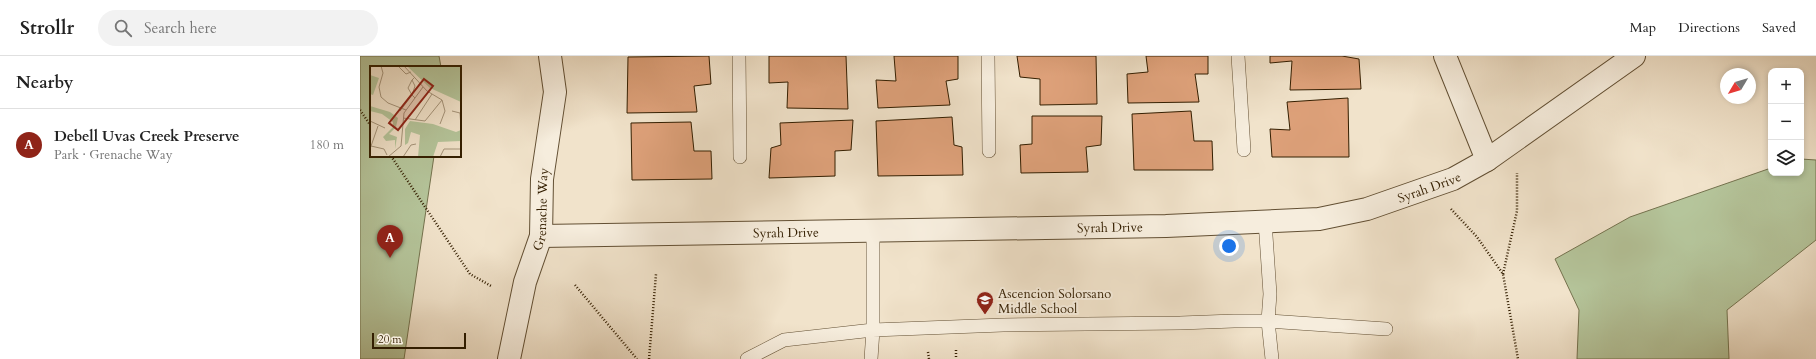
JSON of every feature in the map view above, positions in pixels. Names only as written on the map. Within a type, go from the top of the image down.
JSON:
[{"type":"street","name":"Grenache Way","points":[[509,359],[525,282],[541,236],[542,179],[555,92],[550,56]]},
{"type":"street","points":[[1444,56],[1488,160]]},
{"type":"street","name":"Syrah Drive","points":[[541,236],[1158,226],[1319,219],[1367,209],[1453,179],[1488,160],[1634,56]]},
{"type":"lane","points":[[739,56],[740,157]]},
{"type":"lane","points":[[988,56],[989,151]]},
{"type":"lane","points":[[1238,56],[1244,150]]},
{"type":"lane","points":[[1266,221],[1270,294],[1268,321],[1272,359]]},
{"type":"lane","points":[[871,359],[873,330],[873,230]]},
{"type":"lane","points":[[747,359],[784,340],[873,330],[1010,325],[1268,321],[1386,329]]},
{"type":"path","points":[[360,110],[370,125]]},
{"type":"path","points":[[1517,138],[1517,211],[1503,274],[1518,359]]},
{"type":"path","points":[[392,157],[470,274],[491,286]]},
{"type":"path","points":[[1432,186],[1477,237],[1503,274]]},
{"type":"path","points":[[649,359],[656,274]]},
{"type":"path","points":[[575,285],[637,359]]},
{"type":"green space","points":[[360,56],[439,56],[441,66],[370,66],[370,157],[434,157],[404,359],[360,359]]},
{"type":"green space","points":[[1804,159],[1816,160],[1816,240],[1727,310],[1729,359],[1577,359],[1579,310],[1555,259],[1630,217],[1768,169],[1768,176],[1804,176]]},
{"type":"building","points":[[709,56],[711,84],[694,86],[697,112],[627,113],[628,57]]},
{"type":"building","points":[[769,56],[846,56],[848,109],[787,108],[788,82],[769,83]]},
{"type":"building","points":[[894,56],[958,56],[958,79],[946,81],[950,105],[878,108],[876,80],[896,81]]},
{"type":"building","points":[[1017,56],[1096,56],[1097,104],[1040,105],[1040,79],[1020,77]]},
{"type":"building","points":[[1146,56],[1208,56],[1208,74],[1195,74],[1199,102],[1128,103],[1127,74],[1148,72]]},
{"type":"building","points":[[1270,56],[1342,56],[1359,59],[1361,89],[1290,90],[1292,61],[1270,63]]},
{"type":"building","points":[[1348,98],[1349,157],[1272,157],[1270,129],[1290,130],[1287,102]]},
{"type":"building","points":[[1191,111],[1194,141],[1212,141],[1213,170],[1134,170],[1132,114]]},
{"type":"building","points":[[1032,116],[1102,116],[1101,145],[1086,147],[1088,172],[1021,173],[1020,145],[1032,144]]},
{"type":"building","points":[[952,117],[954,145],[962,147],[963,175],[878,176],[876,121]]},
{"type":"building","points":[[853,120],[851,150],[835,151],[835,176],[769,178],[771,148],[781,145],[780,123]]},
{"type":"building","points":[[691,122],[694,151],[711,151],[712,179],[632,180],[631,123]]},
{"type":"place","name":"Debell Uvas Creek Preserve","points":[[390,258]]},
{"type":"place","name":"Ascencion Solorsano Middle School","points":[[985,315]]}]
